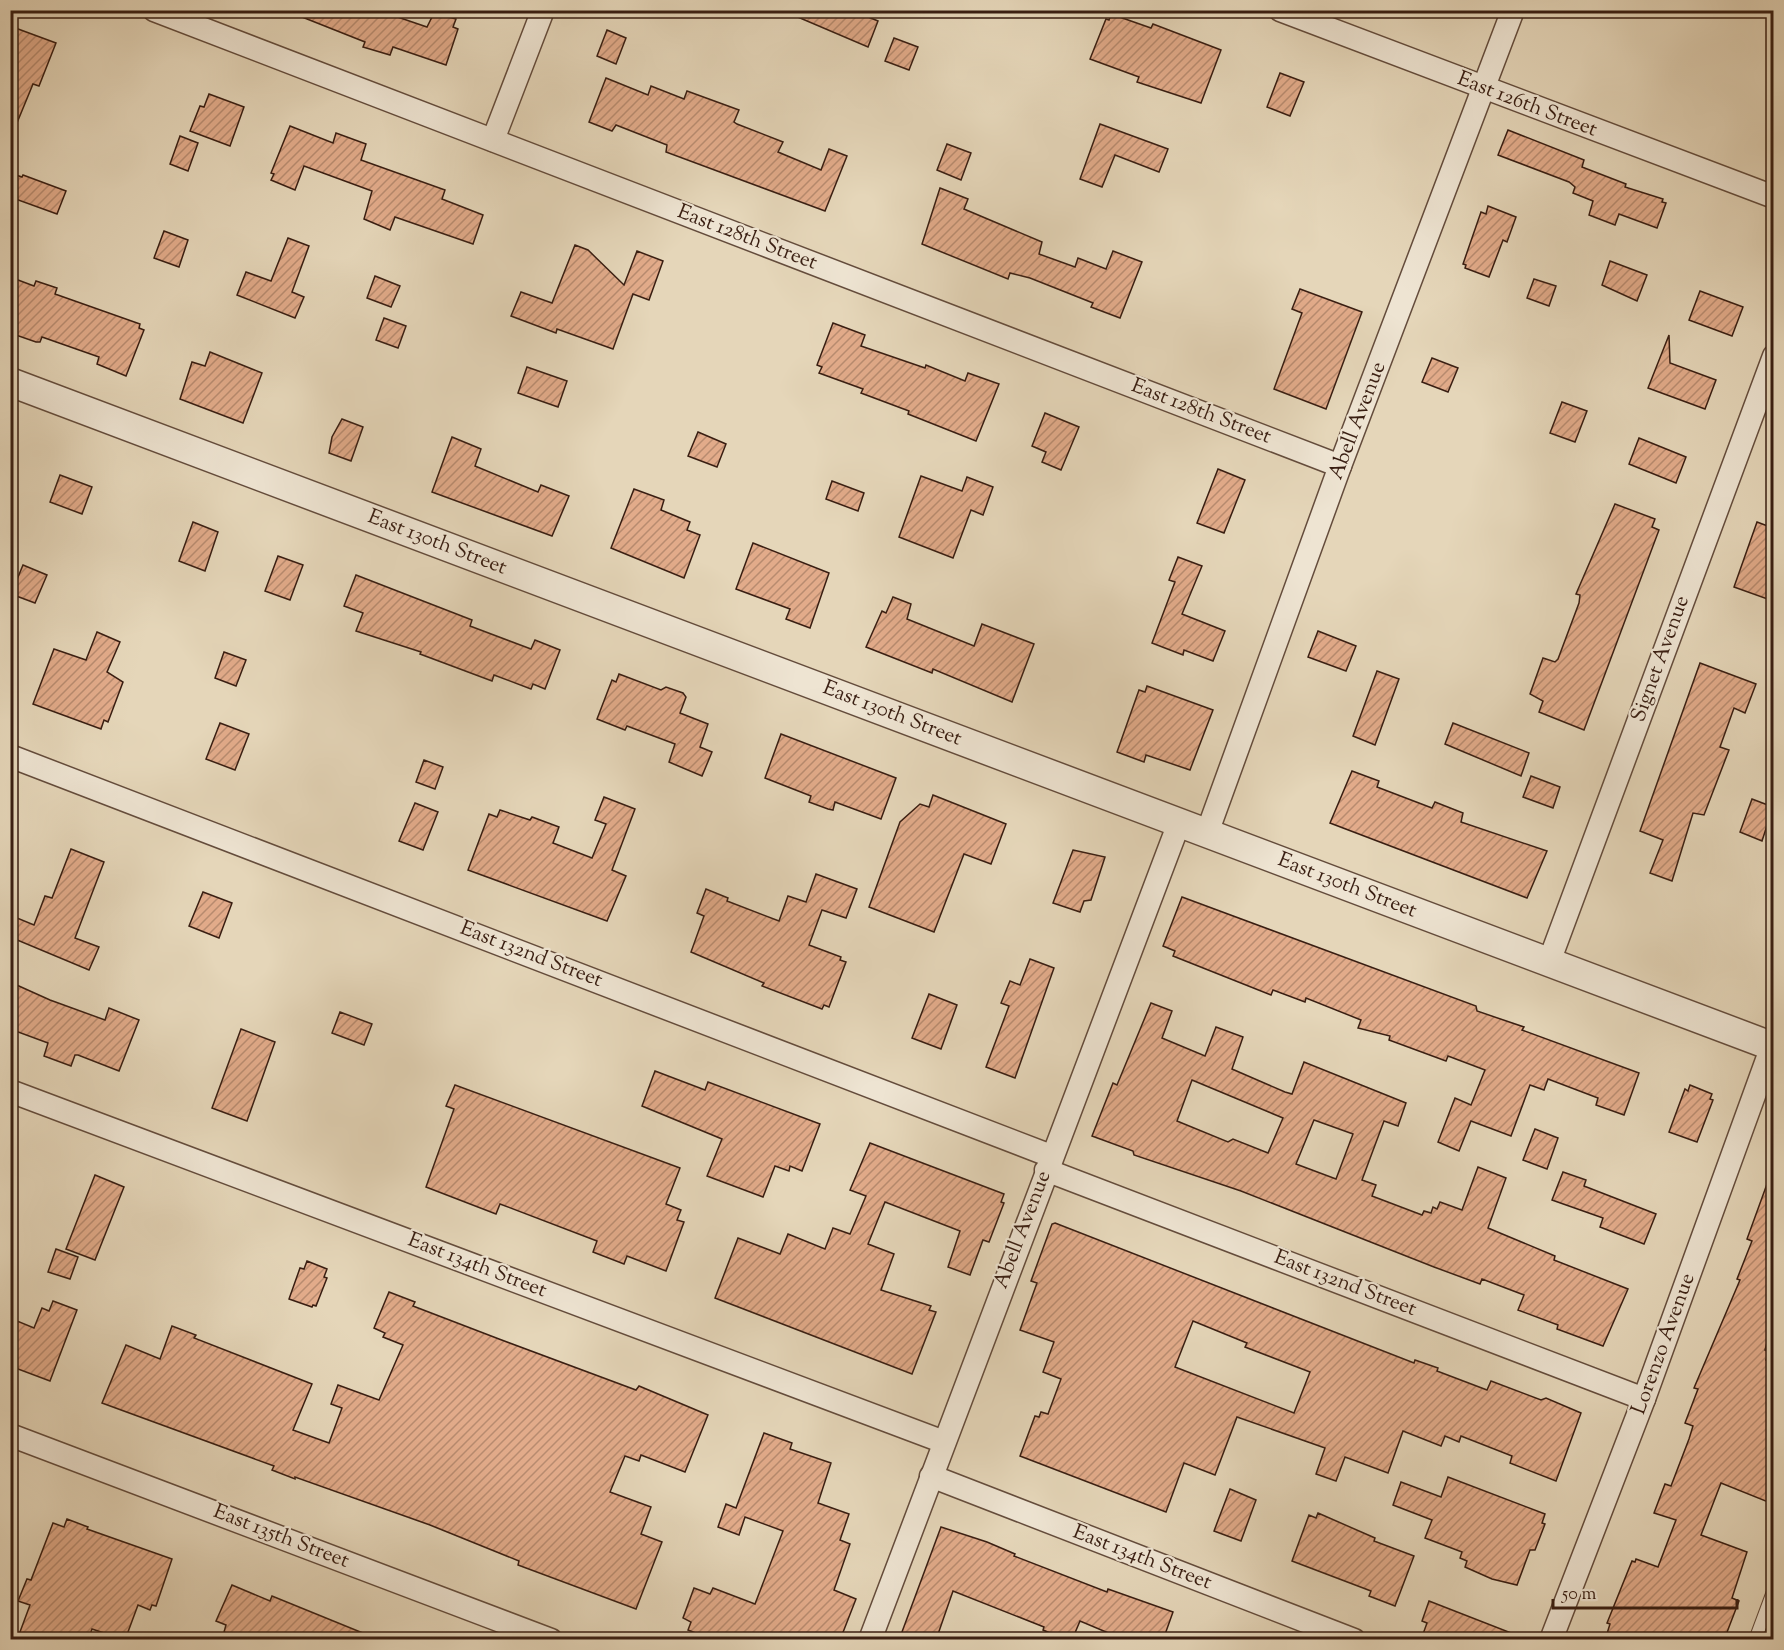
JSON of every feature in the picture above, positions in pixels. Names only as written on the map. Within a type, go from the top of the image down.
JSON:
[{"type":"street","name":"East 128th Street","points":[[154,10],[1340,466]]},
{"type":"street","points":[[493,140],[543,10]]},
{"type":"street","name":"East 126th Street","points":[[1280,10],[1773,197]]},
{"type":"street","name":"Abell Avenue","points":[[1207,833],[1340,466],[1514,10]]},
{"type":"street","name":"Signet Avenue","points":[[1549,962],[1773,356]]},
{"type":"street","name":"East 130th Street","points":[[10,382],[1773,1046]]},
{"type":"street","name":"East 132nd Street","points":[[10,756],[1049,1162],[1644,1399]]},
{"type":"street","name":"Abell Avenue","points":[[870,1640],[1179,823]]},
{"type":"street","name":"Lorenzo Avenue","points":[[1551,1640],[1644,1399],[1773,1046]]},
{"type":"street","name":"East 134th Street","points":[[10,1091],[944,1442]]},
{"type":"street","name":"East 135th Street","points":[[10,1436],[551,1640]]},
{"type":"street","name":"East 134th Street","points":[[931,1476],[1354,1640]]},
{"type":"lane","points":[[1755,1640],[1773,1589]]},
{"type":"building","points":[[293,10],[377,10],[427,27],[434,13],[456,19],[453,27],[458,29],[446,65],[393,47],[390,55],[363,47],[365,42],[292,13]]},
{"type":"building","points":[[851,10],[878,21],[868,47],[786,12]]},
{"type":"building","points":[[1111,14],[1151,28],[1153,24],[1221,50],[1201,103],[1137,82],[1139,77],[1090,59],[1106,19],[1109,20]]},
{"type":"building","points":[[10,26],[56,43],[39,86],[33,84],[12,135]]},
{"type":"building","points":[[607,30],[626,38],[616,64],[597,56]]},
{"type":"building","points":[[894,38],[918,47],[909,70],[885,61]]},
{"type":"building","points":[[1280,73],[1304,82],[1290,116],[1267,107]]},
{"type":"building","points":[[606,78],[648,95],[651,86],[684,99],[687,91],[739,110],[734,122],[783,142],[778,152],[821,170],[829,149],[847,156],[825,211],[666,152],[667,145],[616,125],[612,131],[589,122]]},
{"type":"building","points":[[209,94],[244,107],[230,146],[190,131],[200,106],[204,107]]},
{"type":"building","points":[[1100,124],[1168,149],[1159,172],[1115,155],[1102,187],[1080,179]]},
{"type":"building","points":[[290,126],[333,143],[336,133],[366,144],[361,160],[445,190],[442,199],[483,215],[473,244],[395,217],[390,230],[364,219],[372,191],[304,166],[295,190],[271,180],[274,174],[271,173]]},
{"type":"building","points":[[1508,130],[1584,160],[1582,167],[1626,184],[1625,187],[1663,199],[1662,202],[1666,203],[1657,228],[1619,214],[1615,225],[1589,215],[1593,201],[1573,193],[1575,187],[1569,182],[1498,155]]},
{"type":"building","points":[[180,136],[198,143],[188,171],[170,164]]},
{"type":"building","points":[[947,144],[971,153],[961,180],[937,170]]},
{"type":"building","points":[[10,173],[22,177],[23,175],[66,191],[57,214],[10,197]]},
{"type":"building","points":[[940,188],[968,199],[964,209],[1042,242],[1039,254],[1075,267],[1078,258],[1106,269],[1113,251],[1142,262],[1120,318],[1091,307],[1093,303],[1030,278],[1010,273],[1008,279],[922,244]]},
{"type":"building","points":[[1488,206],[1516,217],[1507,242],[1503,240],[1489,277],[1465,268],[1466,265],[1463,264],[1481,212],[1486,214]]},
{"type":"building","points":[[164,231],[188,240],[179,267],[154,258]]},
{"type":"building","points":[[288,238],[309,246],[292,292],[304,297],[295,318],[237,295],[246,272],[271,281]]},
{"type":"building","points":[[575,245],[588,250],[624,285],[637,251],[663,261],[649,300],[633,294],[613,349],[557,329],[556,333],[511,316],[521,292],[552,303]]},
{"type":"building","points":[[1610,261],[1647,275],[1637,301],[1602,285]]},
{"type":"building","points":[[375,276],[400,286],[391,307],[367,298]]},
{"type":"building","points":[[10,277],[34,286],[36,281],[57,288],[55,294],[140,324],[139,328],[144,330],[126,376],[97,364],[99,357],[42,337],[40,342],[36,342],[10,333]]},
{"type":"building","points":[[1534,279],[1556,286],[1549,306],[1527,298]]},
{"type":"building","points":[[1300,289],[1362,312],[1326,409],[1274,389],[1302,313],[1292,309]]},
{"type":"building","points":[[1700,291],[1743,307],[1732,336],[1689,320]]},
{"type":"building","points":[[384,318],[406,326],[398,348],[376,340]]},
{"type":"building","points":[[833,323],[865,335],[861,346],[925,368],[926,365],[965,381],[968,373],[999,384],[976,441],[908,414],[909,411],[861,393],[863,389],[819,373],[822,367],[817,365]]},
{"type":"building","points":[[1669,335],[1670,363],[1716,380],[1705,409],[1648,388]]},
{"type":"building","points":[[210,352],[262,373],[243,423],[180,399],[192,362],[205,366]]},
{"type":"building","points":[[1432,358],[1458,368],[1448,392],[1422,382]]},
{"type":"building","points":[[527,367],[567,381],[558,407],[518,393]]},
{"type":"building","points":[[1562,402],[1587,411],[1575,442],[1550,433]]},
{"type":"building","points":[[1045,413],[1079,427],[1061,470],[1042,462],[1046,452],[1032,446]]},
{"type":"building","points":[[342,419],[363,427],[351,461],[329,453],[332,437]]},
{"type":"building","points":[[698,432],[726,444],[717,467],[688,456]]},
{"type":"building","points":[[452,437],[481,449],[475,466],[538,492],[541,485],[569,496],[552,536],[432,492]]},
{"type":"building","points":[[1639,438],[1686,457],[1676,483],[1629,464]]},
{"type":"building","points":[[1218,469],[1245,480],[1224,533],[1197,523]]},
{"type":"building","points":[[60,475],[92,487],[82,514],[50,502]]},
{"type":"building","points":[[921,476],[962,491],[967,477],[993,487],[983,515],[971,510],[953,558],[899,537]]},
{"type":"building","points":[[832,481],[864,493],[858,511],[826,499]]},
{"type":"building","points":[[634,489],[664,500],[661,510],[690,522],[687,530],[700,535],[684,578],[611,548]]},
{"type":"building","points":[[1615,504],[1655,519],[1652,527],[1659,530],[1584,730],[1539,712],[1543,701],[1530,694],[1543,658],[1555,662],[1558,659],[1579,603],[1580,595],[1576,594]]},
{"type":"building","points":[[193,522],[218,532],[205,571],[179,561]]},
{"type":"building","points":[[1757,522],[1773,528],[1773,601],[1734,587]]},
{"type":"building","points":[[753,543],[829,573],[810,628],[786,619],[790,609],[736,589]]},
{"type":"building","points":[[278,556],[303,565],[290,600],[265,591]]},
{"type":"building","points":[[1178,557],[1202,566],[1182,614],[1225,631],[1213,661],[1184,650],[1183,655],[1152,643],[1175,582],[1169,580]]},
{"type":"building","points":[[23,565],[47,575],[35,603],[11,594]]},
{"type":"building","points":[[356,575],[472,620],[470,626],[531,649],[535,640],[560,650],[545,689],[533,684],[531,689],[494,675],[492,681],[420,654],[421,652],[356,631],[363,613],[344,606]]},
{"type":"building","points":[[893,597],[911,604],[907,619],[974,646],[982,624],[1034,644],[1012,702],[933,669],[932,673],[866,647],[882,611],[886,613]]},
{"type":"building","points":[[1318,631],[1356,646],[1346,671],[1308,657]]},
{"type":"building","points":[[97,632],[120,642],[107,672],[123,682],[108,722],[104,720],[101,729],[33,704],[54,649],[86,660]]},
{"type":"building","points":[[224,652],[246,660],[236,686],[215,678]]},
{"type":"building","points":[[1700,663],[1756,684],[1745,713],[1734,708],[1720,747],[1729,750],[1704,815],[1693,813],[1672,881],[1650,873],[1663,840],[1640,831]]},
{"type":"building","points":[[1377,671],[1399,679],[1375,745],[1353,736]]},
{"type":"building","points":[[619,674],[661,690],[666,687],[683,693],[686,697],[680,713],[708,724],[700,747],[712,752],[702,776],[669,762],[675,744],[627,726],[625,730],[597,719],[612,680],[616,682]]},
{"type":"building","points":[[1147,686],[1213,710],[1190,770],[1146,755],[1144,762],[1117,752],[1139,690],[1145,692]]},
{"type":"building","points":[[220,723],[249,734],[235,770],[206,759]]},
{"type":"building","points":[[1453,723],[1529,753],[1521,776],[1445,744]]},
{"type":"building","points":[[781,734],[896,778],[881,819],[835,802],[833,810],[828,809],[809,802],[811,796],[765,778]]},
{"type":"building","points":[[424,760],[443,767],[435,789],[416,782]]},
{"type":"building","points":[[1352,771],[1379,781],[1377,787],[1432,808],[1435,802],[1463,813],[1461,822],[1547,851],[1527,898],[1330,823]]},
{"type":"building","points":[[1531,776],[1560,787],[1553,808],[1523,797]]},
{"type":"building","points":[[933,795],[1006,824],[991,864],[964,854],[934,932],[869,907],[900,822],[920,804],[929,807]]},
{"type":"building","points":[[604,797],[635,809],[612,870],[626,876],[607,921],[468,870],[489,814],[497,817],[500,810],[530,820],[532,817],[559,827],[553,843],[592,858],[606,824],[595,820]]},
{"type":"building","points":[[1752,799],[1773,807],[1762,841],[1740,832]]},
{"type":"building","points":[[415,803],[438,812],[423,850],[399,841]]},
{"type":"building","points":[[71,849],[104,862],[75,938],[99,947],[89,970],[10,937],[10,915],[34,925],[45,896],[52,898]]},
{"type":"building","points":[[1073,850],[1105,857],[1091,900],[1084,901],[1080,912],[1053,903]]},
{"type":"building","points":[[816,874],[857,889],[846,918],[822,910],[809,945],[841,957],[840,960],[846,962],[829,1007],[824,1005],[822,1009],[762,986],[764,983],[691,952],[704,916],[697,913],[706,889],[728,898],[727,901],[779,921],[788,896],[806,902]]},
{"type":"building","points":[[203,892],[232,903],[219,938],[189,926]]},
{"type":"building","points":[[1182,897],[1476,1006],[1477,1011],[1524,1027],[1522,1030],[1639,1073],[1624,1115],[1596,1105],[1598,1098],[1548,1079],[1544,1090],[1530,1085],[1511,1136],[1471,1121],[1459,1151],[1438,1142],[1455,1098],[1471,1105],[1485,1070],[1448,1056],[1446,1061],[1389,1040],[1390,1036],[1358,1028],[1361,1020],[1306,998],[1305,1002],[1273,990],[1271,995],[1173,956],[1175,951],[1163,946]]},
{"type":"building","points":[[1030,959],[1054,968],[1015,1078],[986,1067],[1009,1006],[1001,1003],[1010,981],[1020,985]]},
{"type":"building","points":[[10,982],[50,1000],[105,1020],[109,1008],[139,1020],[119,1071],[78,1055],[75,1055],[71,1066],[44,1056],[48,1043],[10,1029]]},
{"type":"building","points":[[929,994],[957,1005],[941,1049],[912,1038]]},
{"type":"building","points":[[1151,1003],[1172,1011],[1162,1038],[1205,1056],[1216,1027],[1243,1037],[1232,1069],[1285,1092],[1292,1094],[1304,1062],[1406,1103],[1398,1126],[1384,1121],[1362,1180],[1376,1185],[1372,1196],[1422,1215],[1424,1211],[1431,1213],[1433,1207],[1437,1209],[1440,1202],[1462,1210],[1478,1167],[1506,1178],[1488,1228],[1555,1256],[1554,1260],[1628,1289],[1603,1346],[1557,1329],[1558,1325],[1518,1310],[1524,1295],[1482,1279],[1480,1284],[1241,1191],[1134,1155],[1133,1151],[1092,1136],[1113,1083],[1117,1085]],"holes":[[[1192,1080],[1283,1118],[1268,1153],[1233,1139],[1228,1142],[1177,1121]],[[1314,1120],[1353,1134],[1336,1179],[1296,1164]]]},
{"type":"building","points":[[340,1012],[372,1024],[364,1045],[332,1033]]},
{"type":"building","points":[[241,1029],[275,1042],[247,1121],[212,1108]]},
{"type":"building","points":[[655,1071],[705,1090],[708,1082],[820,1124],[802,1171],[790,1166],[789,1171],[775,1166],[763,1197],[707,1176],[722,1139],[642,1106]]},
{"type":"building","points":[[455,1085],[680,1168],[666,1204],[681,1210],[677,1220],[684,1222],[666,1271],[627,1256],[624,1264],[593,1252],[597,1241],[500,1204],[496,1214],[426,1187],[454,1109],[446,1106]]},
{"type":"building","points":[[1690,1085],[1712,1094],[1710,1099],[1713,1100],[1697,1142],[1669,1132],[1685,1089],[1688,1091]]},
{"type":"building","points":[[1535,1129],[1558,1138],[1547,1169],[1523,1160]]},
{"type":"building","points":[[870,1143],[1004,1194],[1001,1202],[1004,1203],[989,1242],[983,1240],[970,1275],[948,1267],[960,1231],[885,1202],[868,1244],[894,1254],[881,1290],[931,1306],[929,1310],[936,1312],[912,1374],[715,1298],[738,1238],[780,1254],[788,1234],[825,1249],[833,1228],[850,1234],[866,1196],[850,1190]]},
{"type":"building","points":[[1563,1172],[1586,1180],[1584,1186],[1656,1214],[1644,1244],[1600,1227],[1603,1218],[1552,1200]]},
{"type":"building","points":[[1771,1173],[1773,1173],[1773,1244],[1768,1258],[1773,1260],[1773,1319],[1765,1350],[1769,1352],[1766,1360],[1773,1361],[1773,1504],[1721,1483],[1701,1535],[1747,1552],[1732,1598],[1739,1601],[1724,1640],[1605,1640],[1610,1624],[1607,1623],[1632,1561],[1635,1562],[1636,1559],[1658,1567],[1676,1520],[1654,1513],[1665,1484],[1671,1486],[1689,1439],[1693,1426],[1685,1423],[1698,1389],[1694,1388],[1740,1280],[1737,1279],[1752,1241],[1747,1239]]},
{"type":"building","points":[[95,1175],[124,1187],[95,1260],[66,1249]]},
{"type":"building","points":[[1055,1223],[1414,1363],[1415,1360],[1438,1368],[1437,1371],[1487,1390],[1491,1381],[1541,1400],[1546,1398],[1581,1413],[1556,1481],[1510,1463],[1512,1456],[1461,1436],[1459,1442],[1445,1436],[1441,1446],[1403,1431],[1388,1473],[1345,1457],[1336,1481],[1316,1474],[1325,1448],[1237,1417],[1215,1475],[1184,1463],[1166,1512],[1020,1456],[1035,1416],[1039,1417],[1041,1412],[1048,1414],[1061,1379],[1043,1372],[1054,1342],[1020,1330],[1037,1283],[1031,1281],[1052,1224]],"holes":[[[1193,1321],[1247,1343],[1245,1347],[1310,1372],[1294,1413],[1175,1367]]]},
{"type":"building","points":[[56,1249],[78,1257],[70,1279],[48,1272]]},
{"type":"building","points":[[307,1261],[327,1269],[324,1277],[327,1278],[316,1306],[312,1307],[289,1299],[300,1268],[304,1269]]},
{"type":"building","points":[[389,1292],[415,1302],[413,1306],[636,1390],[639,1386],[708,1415],[685,1472],[641,1455],[639,1461],[625,1456],[610,1492],[651,1507],[641,1534],[662,1542],[636,1609],[518,1565],[519,1561],[430,1525],[295,1477],[295,1479],[272,1470],[274,1466],[102,1403],[126,1345],[160,1359],[172,1326],[196,1335],[194,1338],[312,1384],[293,1430],[329,1443],[342,1408],[331,1404],[338,1385],[379,1400],[403,1345],[383,1337],[385,1333],[374,1328]]},
{"type":"building","points":[[53,1301],[77,1310],[50,1381],[10,1366],[10,1318],[34,1328],[42,1308],[49,1311]]},
{"type":"building","points":[[764,1433],[792,1443],[790,1449],[831,1463],[818,1503],[849,1514],[840,1540],[850,1544],[834,1590],[856,1599],[840,1640],[713,1640],[688,1630],[691,1622],[683,1618],[694,1588],[710,1594],[713,1588],[755,1604],[783,1531],[745,1517],[739,1535],[718,1527],[726,1504],[736,1508]]},
{"type":"building","points":[[1448,1477],[1545,1514],[1542,1523],[1545,1524],[1535,1550],[1530,1550],[1517,1585],[1492,1579],[1465,1567],[1467,1561],[1460,1558],[1462,1552],[1425,1538],[1432,1520],[1393,1505],[1401,1482],[1441,1497]]},
{"type":"building","points":[[1230,1489],[1256,1500],[1241,1541],[1214,1531]]},
{"type":"building","points":[[1318,1513],[1375,1538],[1374,1541],[1414,1556],[1395,1606],[1369,1596],[1371,1591],[1292,1561],[1309,1515],[1316,1518]]},
{"type":"building","points":[[67,1519],[88,1527],[87,1529],[172,1559],[156,1606],[152,1605],[150,1610],[138,1605],[125,1640],[92,1629],[88,1640],[17,1640],[30,1605],[18,1601],[27,1579],[31,1580],[53,1523],[64,1527]]},
{"type":"building","points":[[941,1527],[987,1542],[1015,1554],[1014,1556],[1107,1592],[1108,1589],[1173,1612],[1163,1640],[1125,1640],[1080,1621],[1072,1640],[1047,1640],[1050,1633],[1043,1630],[1044,1627],[953,1591],[936,1640],[899,1640]]},
{"type":"building","points":[[232,1585],[270,1601],[272,1596],[380,1640],[245,1640],[224,1632],[226,1625],[216,1621]]},
{"type":"building","points":[[1429,1601],[1524,1638],[1524,1640],[1437,1640],[1423,1634],[1427,1623],[1422,1621]]}]
